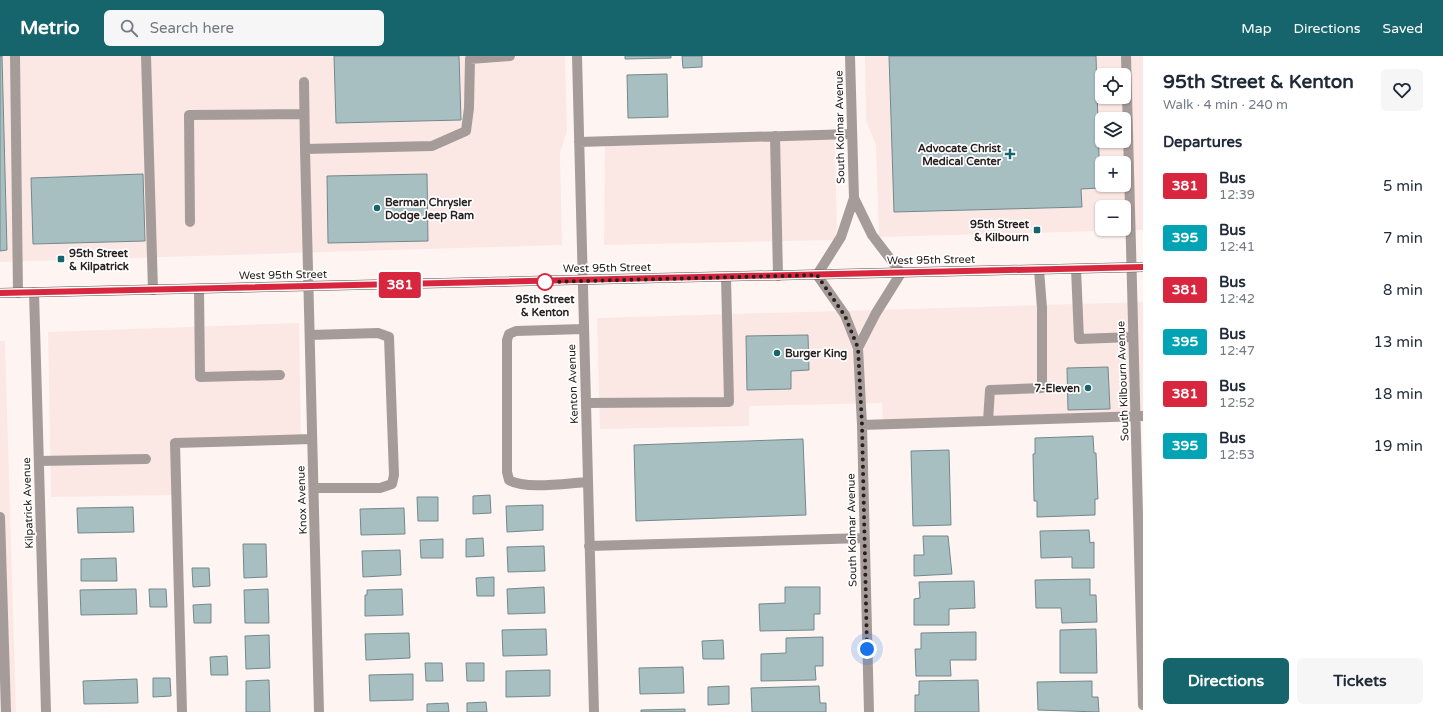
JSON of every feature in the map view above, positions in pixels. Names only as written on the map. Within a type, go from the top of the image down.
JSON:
[{"type":"main road","name":"West 95th Street","points":[[0,293],[582,281],[1143,267]]},
{"type":"street","points":[[14,56],[18,293]]},
{"type":"street","points":[[146,56],[154,290]]},
{"type":"street","points":[[305,149],[432,146],[466,131],[469,108],[470,59],[510,56]]},
{"type":"street","name":"Kenton Avenue","points":[[577,56],[594,712]]},
{"type":"street","name":"South Kolmar Avenue","points":[[850,56],[854,198],[841,237],[817,275],[845,316],[858,348],[862,425],[869,712]]},
{"type":"street","name":"South Kilbourn Avenue","points":[[1126,56],[1134,337],[1139,417],[1143,705]]},
{"type":"street","name":"Knox Avenue","points":[[304,82],[308,287],[320,712]]},
{"type":"street","points":[[190,222],[189,115],[304,114]]},
{"type":"street","points":[[579,142],[852,134]]},
{"type":"street","points":[[775,136],[778,276]]},
{"type":"street","name":"South Kolmar Avenue","points":[[854,198],[872,235],[901,273]]},
{"type":"street","points":[[1076,269],[1079,339],[1134,337]]},
{"type":"street","points":[[988,421],[990,390],[1042,388],[1042,308],[1039,270]]},
{"type":"street","points":[[858,348],[876,313],[901,273]]},
{"type":"street","points":[[586,403],[729,402],[726,277]]},
{"type":"street","points":[[199,289],[200,377],[280,375]]},
{"type":"street","name":"Kilpatrick Avenue","points":[[34,292],[46,712]]},
{"type":"street","points":[[584,329],[516,331],[509,334],[507,340],[507,472],[509,480],[514,483],[525,485],[588,482]]},
{"type":"street","points":[[310,335],[378,333],[389,337],[394,475],[392,484],[380,488],[314,488]]},
{"type":"street","points":[[862,425],[1139,417]]},
{"type":"street","points":[[182,712],[175,443],[312,439]]},
{"type":"street","points":[[39,461],[146,459]]},
{"type":"street","points":[[0,517],[6,712]]},
{"type":"street","points":[[589,546],[864,538]]},
{"type":"shaded area","points":[[0,56],[565,56],[567,131],[560,153],[562,245],[0,262]]},
{"type":"shaded area","name":"Advocate Christ Medical Center","points":[[865,56],[1143,56],[1143,230],[1131,230],[1131,200],[1095,200],[1095,231],[879,237],[876,145],[866,121]]},
{"type":"shaded area","points":[[835,134],[837,240],[604,245],[605,142]]},
{"type":"shaded area","points":[[1143,302],[1143,416],[883,425],[882,403],[749,406],[749,426],[600,429],[597,318]]},
{"type":"shaded area","points":[[299,323],[301,440],[176,443],[177,495],[51,497],[48,332]]},
{"type":"shaded area","points":[[0,341],[5,341],[16,712],[0,712]]},
{"type":"building","points":[[0,56],[2,56],[7,250],[0,251]]},
{"type":"building","points":[[334,56],[459,56],[461,120],[336,123]]},
{"type":"building","points":[[625,56],[671,56],[671,58],[625,59]]},
{"type":"building","points":[[682,56],[702,56],[702,67],[683,68]]},
{"type":"building","name":"Advocate Christ Medical Center","points":[[889,56],[1096,56],[1095,104],[1097,104],[1098,112],[1095,112],[1095,148],[1099,148],[1099,156],[1095,156],[1095,188],[1081,189],[1082,207],[894,212]]},
{"type":"building","points":[[667,74],[668,117],[628,118],[627,75]]},
{"type":"building","points":[[143,174],[145,241],[33,244],[31,178]]},
{"type":"building","name":"Berman Chrysler Dodge Jeep Ram","points":[[427,174],[428,241],[328,243],[327,176]]},
{"type":"building","name":"Burger King","points":[[808,335],[809,370],[791,371],[791,389],[747,390],[746,336]]},
{"type":"building","name":"7-Eleven","points":[[1108,367],[1110,409],[1068,410],[1067,368]]},
{"type":"building","points":[[1093,436],[1094,453],[1096,453],[1098,499],[1095,499],[1095,515],[1037,517],[1037,501],[1034,501],[1033,454],[1035,454],[1035,438]]},
{"type":"building","points":[[803,439],[806,515],[636,521],[634,445]]},
{"type":"building","points":[[949,450],[951,525],[913,526],[911,451]]},
{"type":"building","points":[[490,495],[491,513],[473,514],[473,496]]},
{"type":"building","points":[[417,497],[438,497],[438,521],[418,521]]},
{"type":"building","points":[[543,505],[543,530],[507,532],[506,506]]},
{"type":"building","points":[[133,507],[134,532],[78,533],[77,508]]},
{"type":"building","points":[[404,508],[405,534],[361,535],[360,509]]},
{"type":"building","points":[[1089,530],[1090,543],[1094,542],[1094,568],[1072,568],[1072,557],[1041,558],[1040,531]]},
{"type":"building","points":[[923,536],[948,536],[952,574],[914,576],[914,555],[924,555]]},
{"type":"building","points":[[483,538],[484,556],[466,557],[466,539]]},
{"type":"building","points":[[443,539],[443,558],[421,558],[420,540]]},
{"type":"building","points":[[243,544],[266,544],[267,577],[244,578]]},
{"type":"building","points":[[544,546],[545,571],[508,572],[507,547]]},
{"type":"building","points":[[400,550],[401,575],[363,577],[362,551]]},
{"type":"building","points":[[116,558],[117,581],[81,581],[81,559]]},
{"type":"building","points":[[192,568],[209,568],[210,586],[193,587]]},
{"type":"building","points":[[494,577],[494,596],[477,596],[476,578]]},
{"type":"building","points":[[1090,579],[1090,595],[1096,595],[1097,622],[1062,623],[1061,608],[1036,608],[1035,580]]},
{"type":"building","points":[[974,581],[975,608],[949,609],[949,625],[914,625],[914,599],[920,598],[919,582]]},
{"type":"building","points":[[544,587],[545,613],[508,614],[507,589]]},
{"type":"building","points":[[785,587],[820,587],[820,614],[814,614],[814,630],[760,631],[759,604],[785,603]]},
{"type":"building","points":[[136,589],[137,614],[81,615],[80,590]]},
{"type":"building","points":[[149,589],[166,589],[167,607],[150,607]]},
{"type":"building","points":[[268,589],[269,623],[245,623],[244,590]]},
{"type":"building","points":[[402,589],[403,615],[365,616],[365,595],[367,595],[367,590]]},
{"type":"building","points":[[211,604],[211,623],[194,623],[193,605]]},
{"type":"building","points":[[546,629],[547,655],[503,656],[502,630]]},
{"type":"building","points":[[1096,629],[1097,673],[1060,673],[1060,630]]},
{"type":"building","points":[[976,632],[976,660],[950,660],[951,676],[916,676],[915,649],[921,649],[921,633]]},
{"type":"building","points":[[409,633],[410,658],[366,660],[365,634]]},
{"type":"building","points":[[269,635],[270,668],[246,669],[245,636]]},
{"type":"building","points":[[823,637],[823,666],[815,666],[816,680],[761,681],[761,654],[786,653],[786,638]]},
{"type":"building","points":[[723,640],[724,659],[703,659],[702,641]]},
{"type":"building","points":[[227,656],[228,675],[211,675],[210,657]]},
{"type":"building","points":[[425,663],[442,663],[443,681],[426,681]]},
{"type":"building","points":[[466,663],[484,663],[484,681],[467,681]]},
{"type":"building","points":[[683,667],[684,693],[640,694],[639,668]]},
{"type":"building","points":[[550,670],[550,696],[506,697],[506,671]]},
{"type":"building","points":[[413,674],[413,700],[370,701],[369,675]]},
{"type":"building","points":[[153,678],[170,678],[171,696],[153,697]]},
{"type":"building","points":[[137,679],[138,703],[84,704],[83,681]]},
{"type":"building","points":[[269,680],[270,712],[246,712],[246,681]]},
{"type":"building","points":[[978,680],[979,712],[915,712],[915,695],[919,695],[919,681]]},
{"type":"building","points":[[1092,681],[1092,697],[1098,697],[1099,712],[1038,710],[1037,682]]},
{"type":"building","points":[[729,686],[729,704],[708,705],[708,687]]},
{"type":"building","points":[[819,686],[820,703],[826,703],[826,712],[752,712],[751,688]]},
{"type":"building","points":[[486,702],[487,712],[467,712],[467,703]]},
{"type":"building","points":[[448,703],[449,712],[427,712],[427,704]]},
{"type":"building","points":[[685,709],[685,712],[641,712],[641,710]]},
{"type":"bus line","name":"381","points":[[0,293],[596,281],[1143,267]]},
{"type":"place","name":"Advocate Christ Medical Center","points":[[1010,154]]},
{"type":"place","name":"Berman Chrysler Dodge Jeep Ram","points":[[377,208]]},
{"type":"place","name":"95th Street & Kilbourn","points":[[1037,230]]},
{"type":"place","name":"95th Street & Kilpatrick","points":[[61,259]]},
{"type":"place","name":"95th Street & Kenton","points":[[545,282]]},
{"type":"place","name":"Burger King","points":[[777,353]]},
{"type":"place","name":"7-Eleven","points":[[1088,388]]},
{"type":"route","points":[[545,282],[817,275],[845,316],[858,348],[862,425],[867,649]]}]
